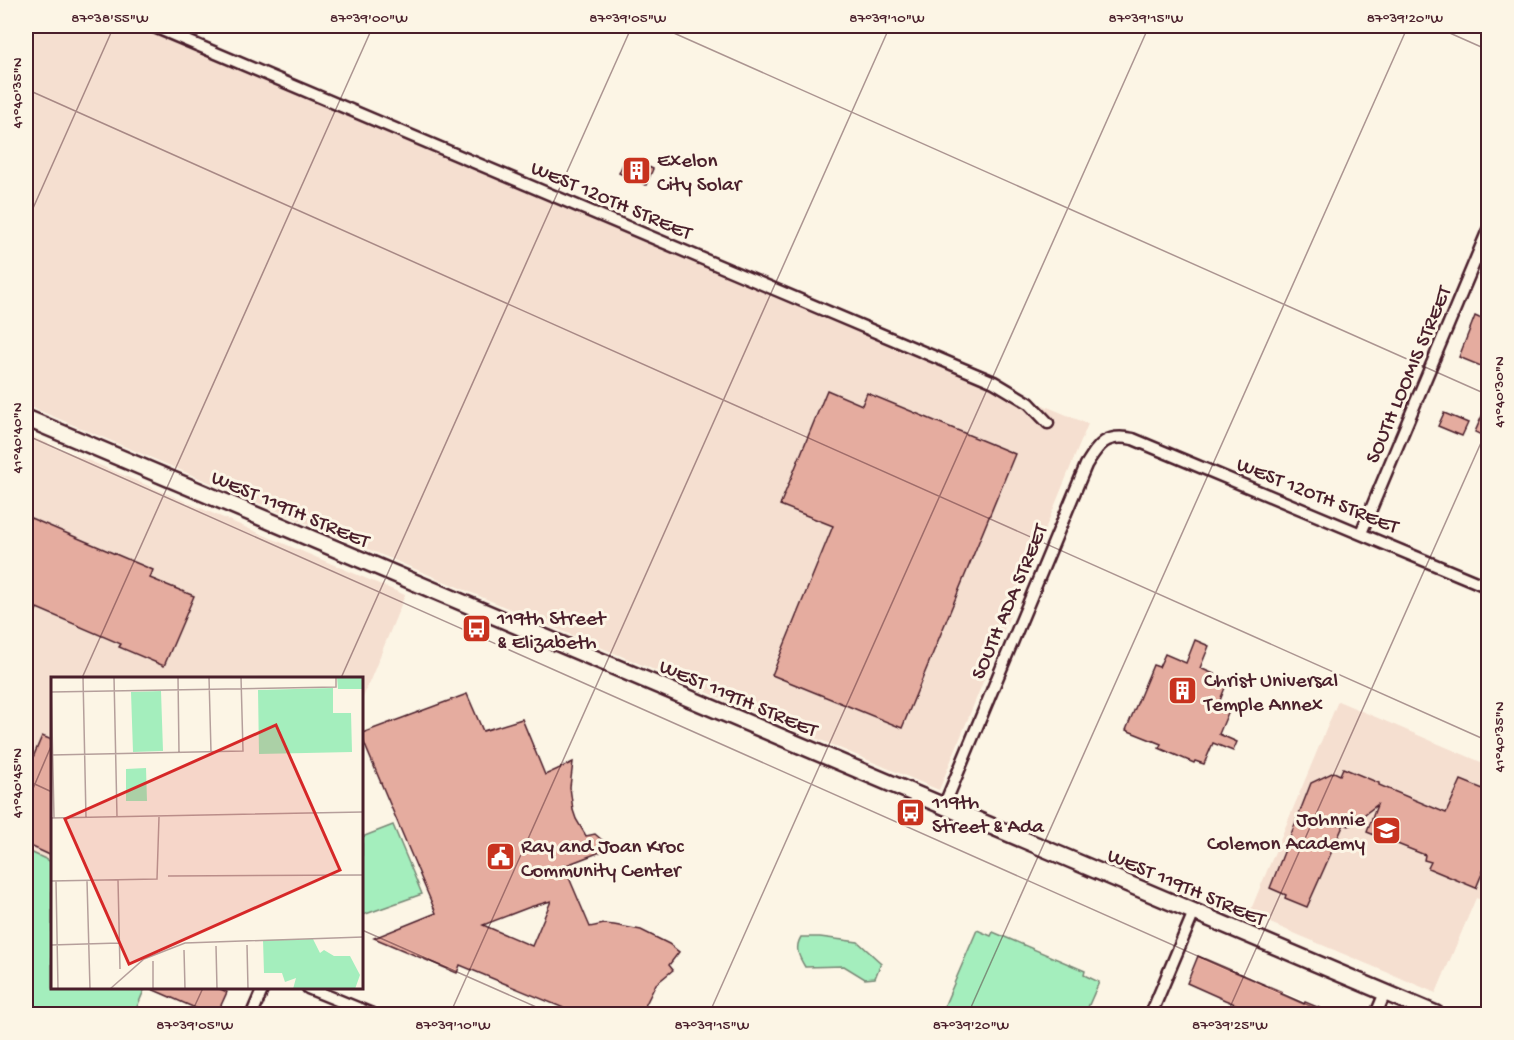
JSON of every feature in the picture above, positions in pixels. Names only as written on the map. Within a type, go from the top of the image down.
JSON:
[{"type":"street","name":"WEST 120TH STREET","points":[[152,26],[994,382],[1029,403],[1048,423]]},
{"type":"street","name":"SOUTH LOOMIS STREET","points":[[1361,533],[1488,230]]},
{"type":"street","name":"WEST 119TH STREET","points":[[26,418],[1436,1014]]},
{"type":"street","name":"SOUTH ADA STREET","points":[[944,806],[1086,465],[1094,453],[1110,438],[1120,436],[1133,439]]},
{"type":"street","name":"WEST 120TH STREET","points":[[1133,439],[1488,586]]},
{"type":"street","points":[[1151,1014],[1194,912]]},
{"type":"street","points":[[252,1014],[262,989]]},
{"type":"street","points":[[313,989],[372,1014]]},
{"type":"street","points":[[1377,1014],[1386,993]]},
{"type":"shaded area","points":[[26,26],[145,26],[1088,424],[939,790],[26,405]]},
{"type":"shaded area","points":[[26,434],[405,595],[363,698],[363,677],[51,677],[51,862],[26,850]]},
{"type":"shaded area","name":"Johnnie Colemon Academy","points":[[1338,701],[1488,765],[1488,895],[1481,900],[1476,898],[1436,993],[1249,914]]},
{"type":"green space","points":[[393,825],[422,894],[363,915],[363,837]]},
{"type":"green space","points":[[26,850],[51,862],[51,989],[145,989],[134,1014],[26,1014]]},
{"type":"green space","points":[[977,930],[991,936],[993,932],[1085,971],[1084,975],[1099,982],[1085,1014],[941,1014]]},
{"type":"green space","points":[[801,937],[858,942],[881,963],[875,978],[865,979],[844,966],[805,967],[798,949]]},
{"type":"building","name":"Exelon City Solar","points":[[626,157],[653,169],[646,185],[619,173]]},
{"type":"building","points":[[1475,316],[1488,322],[1488,369],[1459,357]]},
{"type":"building","points":[[827,390],[862,405],[867,393],[1015,454],[902,728],[772,675],[833,526],[780,505]]},
{"type":"building","points":[[1488,402],[1488,438],[1475,432]]},
{"type":"building","points":[[1444,413],[1468,423],[1462,436],[1438,426]]},
{"type":"building","points":[[26,516],[153,570],[150,578],[194,596],[164,666],[119,647],[121,644],[37,608],[26,636]]},
{"type":"building","name":"Christ Universal Temple Annex","points":[[1195,640],[1209,646],[1200,668],[1228,680],[1219,703],[1230,708],[1219,734],[1237,742],[1233,751],[1213,743],[1204,764],[1195,761],[1194,763],[1159,748],[1161,744],[1126,730],[1153,665],[1159,667],[1165,654],[1186,663]]},
{"type":"building","name":"Ray and Joan Kroc Community Center","points":[[467,694],[483,731],[522,719],[545,775],[573,762],[570,787],[576,819],[586,836],[595,834],[611,848],[564,866],[590,927],[604,924],[641,930],[669,944],[679,952],[669,965],[673,970],[656,984],[641,1014],[578,1014],[460,965],[457,973],[374,938],[436,913],[363,740],[363,733]],"holes":[[[551,901],[532,946],[483,925],[530,907]]]},
{"type":"building","points":[[42,736],[51,740],[51,856],[26,844],[26,774]]},
{"type":"building","points":[[1343,768],[1446,813],[1461,780],[1488,791],[1488,859],[1476,888],[1428,868],[1431,862],[1424,860],[1425,855],[1367,832],[1377,805],[1349,826],[1344,824],[1307,907],[1285,898],[1286,895],[1270,888],[1311,783],[1334,772],[1340,775]]},
{"type":"building","points":[[1198,956],[1282,992],[1281,994],[1304,1004],[1305,1002],[1334,1014],[1260,1014],[1225,1000],[1187,983]]},
{"type":"building","points":[[152,989],[220,989],[227,992],[217,1014],[209,1014]]},
{"type":"place","name":"Exelon City Solar","points":[[636,171]]},
{"type":"place","name":"119th Street & Elizabeth","points":[[476,629]]},
{"type":"place","name":"Christ Universal Temple Annex","points":[[1183,691]]},
{"type":"place","name":"119th Street & Ada","points":[[911,813]]},
{"type":"place","name":"Johnnie Colemon Academy","points":[[1386,830]]},
{"type":"place","name":"Ray and Joan Kroc Community Center","points":[[500,857]]}]
